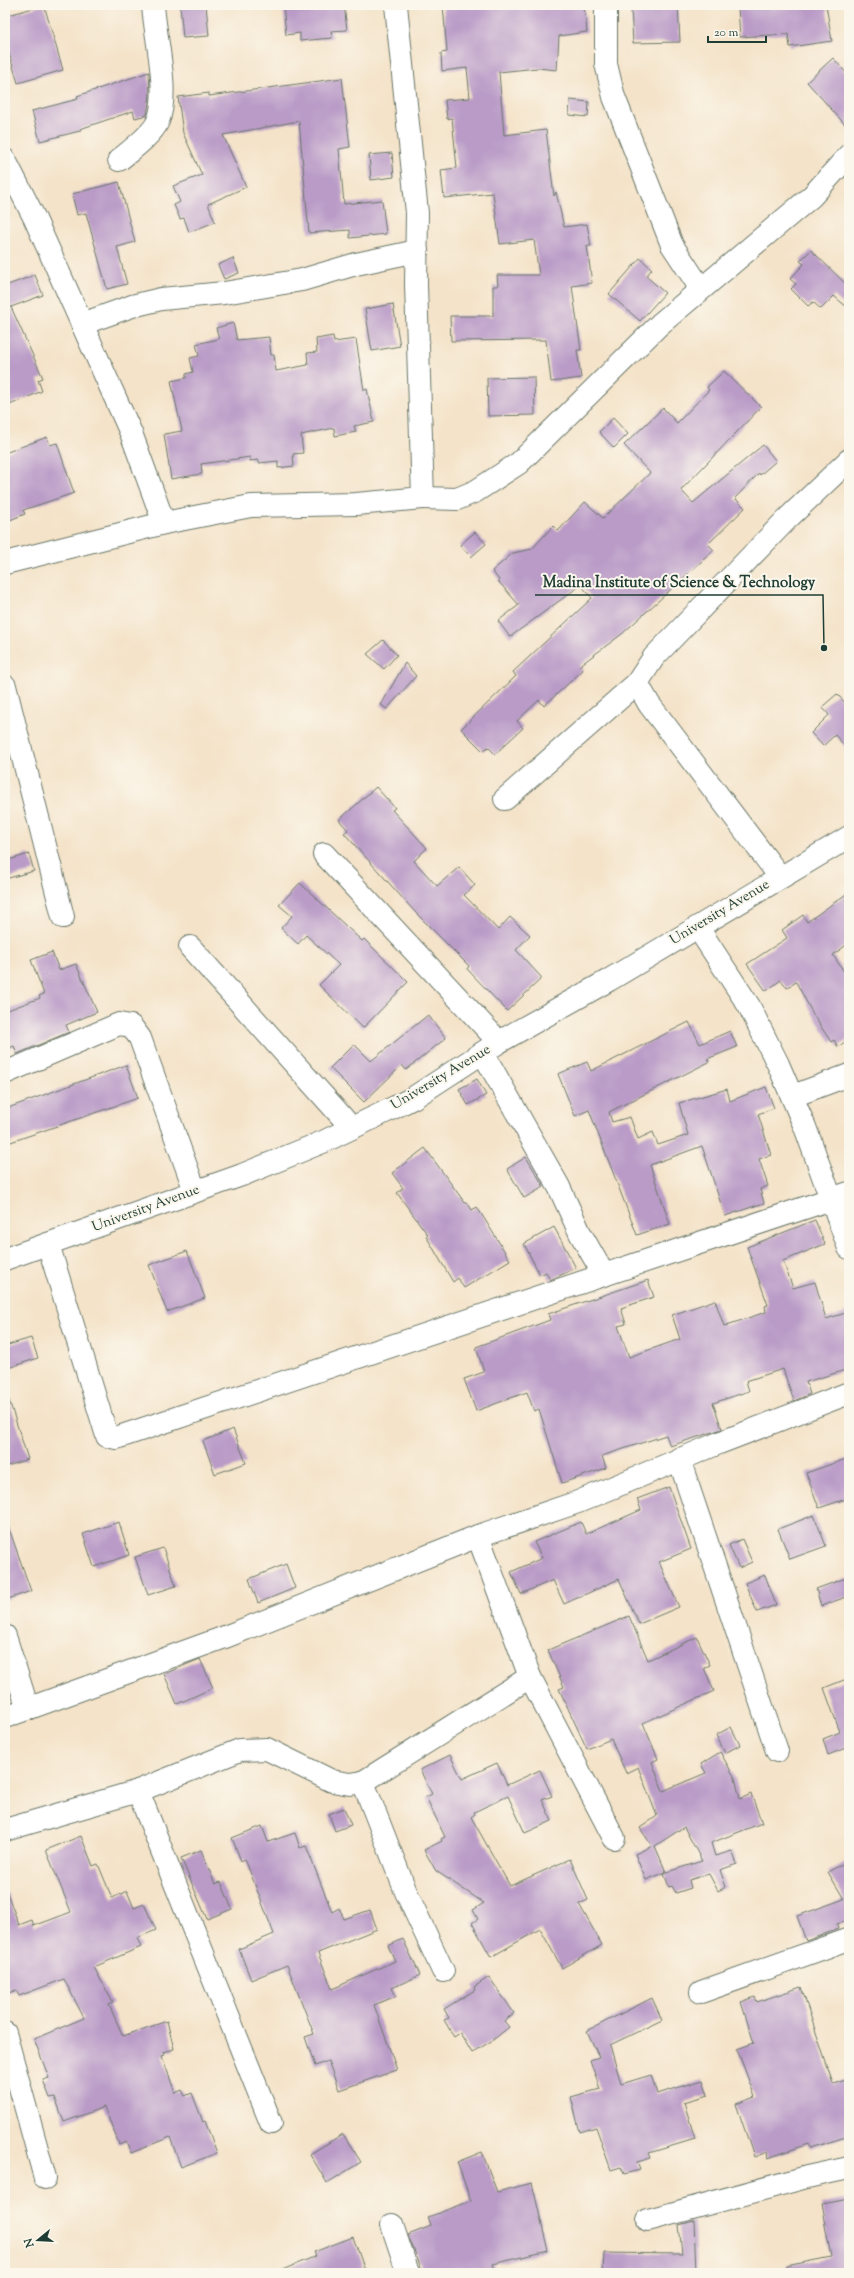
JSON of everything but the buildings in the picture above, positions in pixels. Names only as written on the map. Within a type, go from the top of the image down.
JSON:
[{"type":"street","points":[[119,160],[136,146],[158,122],[164,99],[153,5]]},
{"type":"street","points":[[396,5],[418,213],[417,251],[423,498]]},
{"type":"street","points":[[606,5],[606,64],[614,97],[672,245],[701,288]]},
{"type":"street","points":[[5,563],[164,523],[251,506],[356,504],[423,498],[457,499],[476,491],[519,463],[660,324],[812,196],[849,155]]},
{"type":"street","points":[[5,160],[34,217],[131,433],[164,523]]},
{"type":"street","points":[[82,324],[132,306],[161,299],[224,293],[302,280],[356,264],[417,251]]},
{"type":"street","points":[[505,799],[637,683],[654,657],[787,519],[849,460]]},
{"type":"street","points":[[637,683],[648,704],[780,877]]},
{"type":"street","points":[[5,686],[63,917]]},
{"type":"street","name":"University Avenue","points":[[5,1259],[242,1175],[352,1128],[413,1098],[491,1048],[698,928],[780,877],[849,837]]},
{"type":"street","points":[[324,854],[491,1048],[580,1233],[604,1275]]},
{"type":"street","points":[[698,928],[749,1006],[793,1096],[840,1197],[849,1248]]},
{"type":"street","points":[[190,947],[352,1128]]},
{"type":"street","points":[[5,1073],[119,1024],[131,1026],[140,1038],[195,1191]]},
{"type":"street","points":[[793,1096],[849,1075]]},
{"type":"street","points":[[48,1244],[107,1436],[110,1438],[116,1438],[840,1197]]},
{"type":"street","points":[[5,1717],[225,1637],[478,1536],[578,1502],[679,1459],[849,1393]]},
{"type":"street","points":[[679,1459],[778,1750]]},
{"type":"street","points":[[478,1536],[530,1677],[614,1838]]},
{"type":"street","points":[[5,1636],[28,1709]]},
{"type":"street","points":[[5,1830],[138,1791],[240,1750],[267,1749],[332,1781],[350,1784],[363,1782],[530,1677]]},
{"type":"street","points":[[363,1782],[406,1892],[443,1971]]},
{"type":"street","points":[[138,1791],[271,2123]]},
{"type":"street","points":[[701,1992],[849,1939]]},
{"type":"street","points":[[5,2033],[45,2178]]},
{"type":"street","points":[[648,2220],[807,2177],[849,2168]]},
{"type":"street","points":[[392,2225],[408,2273]]},
{"type":"place","name":"Madina Institute of Science & Technology","points":[[824,648]]}]
